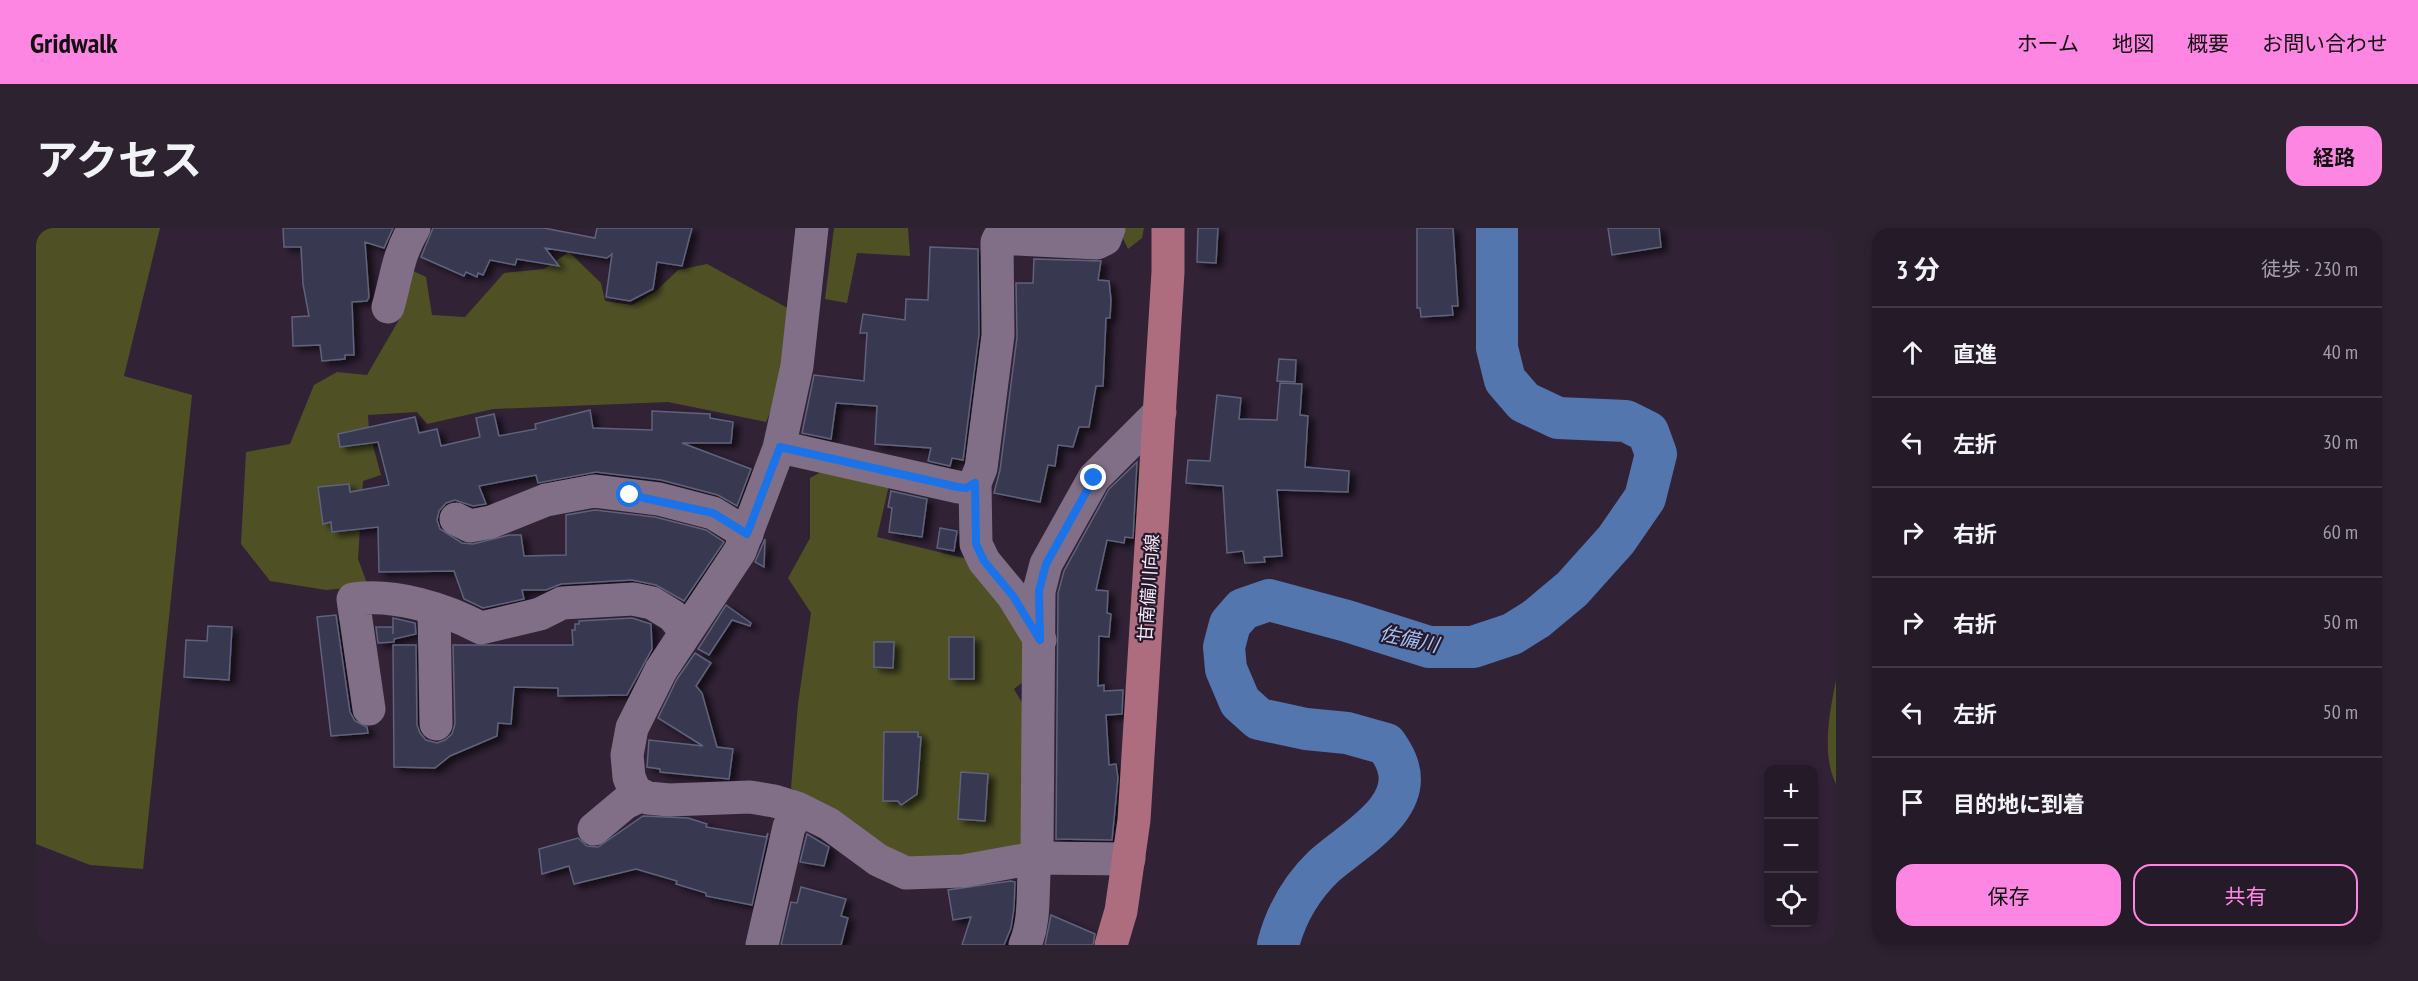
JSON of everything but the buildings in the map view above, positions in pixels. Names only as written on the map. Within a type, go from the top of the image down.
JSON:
[{"type":"main road","name":"甘南備川向線","points":[[1111,945],[1121,911],[1134,820],[1160,412],[1168,272],[1168,228]]},
{"type":"street","points":[[388,308],[395,282],[396,267],[414,228]]},
{"type":"street","points":[[812,228],[797,366],[780,447],[741,551],[685,631],[661,670],[632,728],[627,755],[629,777],[635,792],[648,798],[669,800],[750,797],[774,801],[800,810],[828,824],[878,860],[906,873],[963,871],[1035,858],[1129,859]]},
{"type":"street","points":[[1040,640],[1013,596],[984,561],[976,544],[975,483],[981,468],[998,335],[997,242],[999,238],[1097,243],[1105,239],[1109,228]]},
{"type":"street","points":[[1025,945],[1032,928],[1035,858],[1038,848],[1039,591],[1046,564],[1094,478],[1160,412]]},
{"type":"street","points":[[780,447],[958,487],[966,488],[975,483]]},
{"type":"street","points":[[456,519],[470,526],[491,522],[546,500],[594,491],[659,499],[713,513],[747,534]]},
{"type":"street","points":[[369,709],[353,599],[385,598],[456,615],[482,628],[540,614],[562,603],[633,599],[652,603],[673,616],[685,631]]},
{"type":"street","points":[[434,610],[436,724]]},
{"type":"street","points":[[594,829],[625,803],[642,795]]},
{"type":"street","points":[[762,945],[789,827],[800,810]]},
{"type":"green space","points":[[36,228],[160,228],[124,376],[192,395],[143,869],[90,865],[36,844]]},
{"type":"green space","points":[[834,228],[908,228],[910,256],[857,253],[847,303],[825,299]]},
{"type":"green space","points":[[1118,228],[1144,228],[1142,238],[1128,249]]},
{"type":"green space","points":[[569,252],[601,283],[605,301],[632,305],[656,291],[678,270],[707,264],[793,311],[778,393],[766,422],[668,402],[493,409],[427,424],[417,412],[368,415],[369,431],[381,475],[363,481],[358,559],[368,586],[326,590],[270,581],[241,544],[246,452],[290,444],[314,385],[337,372],[367,375],[400,318],[405,267],[426,277],[432,315],[465,317],[504,273],[544,269]]},
{"type":"green space","points":[[834,465],[890,481],[877,537],[976,561],[1009,600],[1033,674],[1014,689],[1032,720],[1031,847],[933,864],[896,858],[791,788],[798,704],[811,613],[788,578],[810,538],[810,478]]},
{"type":"green space","points":[[1836,680],[1836,784],[1829,759],[1828,732]]},
{"type":"waterway","name":"佐備川","points":[[1278,945],[1285,923],[1301,892],[1324,866],[1377,823],[1396,796],[1400,780],[1396,761],[1386,744],[1347,733],[1306,729],[1259,719],[1240,702],[1226,669],[1224,647],[1230,624],[1243,609],[1269,600],[1347,621],[1429,647],[1473,647],[1512,634],[1536,619],[1572,589],[1616,540],[1645,498],[1656,454],[1648,432],[1626,421],[1558,418],[1524,402],[1505,380],[1497,348],[1497,228]]},
{"type":"route","points":[[630,495],[659,499],[713,513],[747,534],[780,447],[958,487],[966,488],[975,483],[976,544],[984,561],[1013,596],[1040,640],[1039,591],[1046,564],[1094,478]]}]
